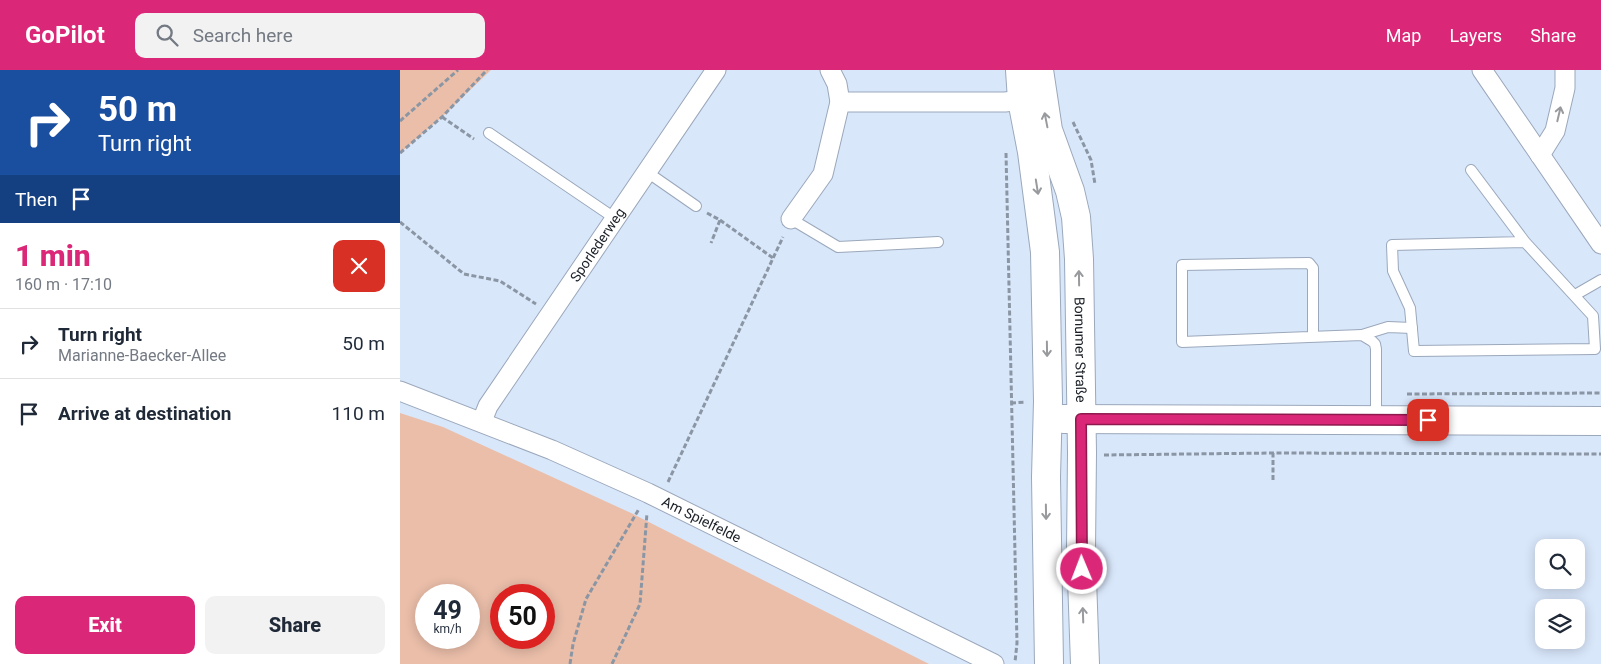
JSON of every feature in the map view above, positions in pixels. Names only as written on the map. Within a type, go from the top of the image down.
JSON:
[{"type":"main road","points":[[1020,70],[1022,100],[1033,162],[1045,252],[1049,664]]},
{"type":"main road","name":"Bornumer Straße","points":[[1039,70],[1048,130],[1070,191],[1076,217],[1079,259],[1081,550],[1085,664]]},
{"type":"main road","points":[[1047,420],[1376,407],[1601,421]]},
{"type":"street","name":"Sporlederweg","points":[[482,422],[488,406],[716,70]]},
{"type":"street","points":[[791,219],[823,174],[840,102],[837,84],[830,70]]},
{"type":"street","points":[[1482,70],[1601,244]]},
{"type":"street","points":[[1540,155],[1555,131],[1565,88],[1565,70]]},
{"type":"street","points":[[840,102],[1005,102],[1022,100]]},
{"type":"street","name":"Am Spielfelde","points":[[400,391],[552,450],[648,493],[994,664]]},
{"type":"lane","points":[[489,133],[616,219]]},
{"type":"lane","points":[[1471,170],[1525,242],[1593,316],[1595,349],[1414,351],[1410,308],[1393,271],[1392,245],[1525,242]]},
{"type":"lane","points":[[647,172],[696,206]]},
{"type":"lane","points":[[791,219],[838,247],[938,242]]},
{"type":"lane","points":[[1313,337],[1313,268],[1309,263],[1182,266],[1182,342],[1313,337],[1362,335],[1388,327],[1412,328]]},
{"type":"lane","points":[[1575,296],[1601,280]]},
{"type":"lane","points":[[1362,335],[1375,344],[1376,407]]},
{"type":"path","points":[[400,121],[458,70]]},
{"type":"path","points":[[400,153],[442,117],[487,70]]},
{"type":"path","points":[[442,117],[474,139],[489,133]]},
{"type":"path","points":[[1006,150],[1015,664]]},
{"type":"path","points":[[696,206],[720,220],[773,258]]},
{"type":"path","points":[[711,243],[720,220]]},
{"type":"path","points":[[400,222],[464,274],[500,281],[551,314]]},
{"type":"path","name":"Am Spielfelde","points":[[669,480],[783,237]]},
{"type":"path","points":[[1376,407],[1601,393]]},
{"type":"path","points":[[1273,454],[1273,480]]},
{"type":"path","points":[[1103,456],[1601,454]]},
{"type":"path","points":[[570,664],[572,644],[586,599],[648,493]]},
{"type":"path","points":[[612,664],[640,604],[648,493]]},
{"type":"shaded area","points":[[400,70],[491,70],[442,117],[400,153]]},
{"type":"shaded area","points":[[400,413],[443,427],[631,513],[929,664],[400,664]]},
{"type":"route","points":[[1082,569],[1081,419],[1428,420]]}]
